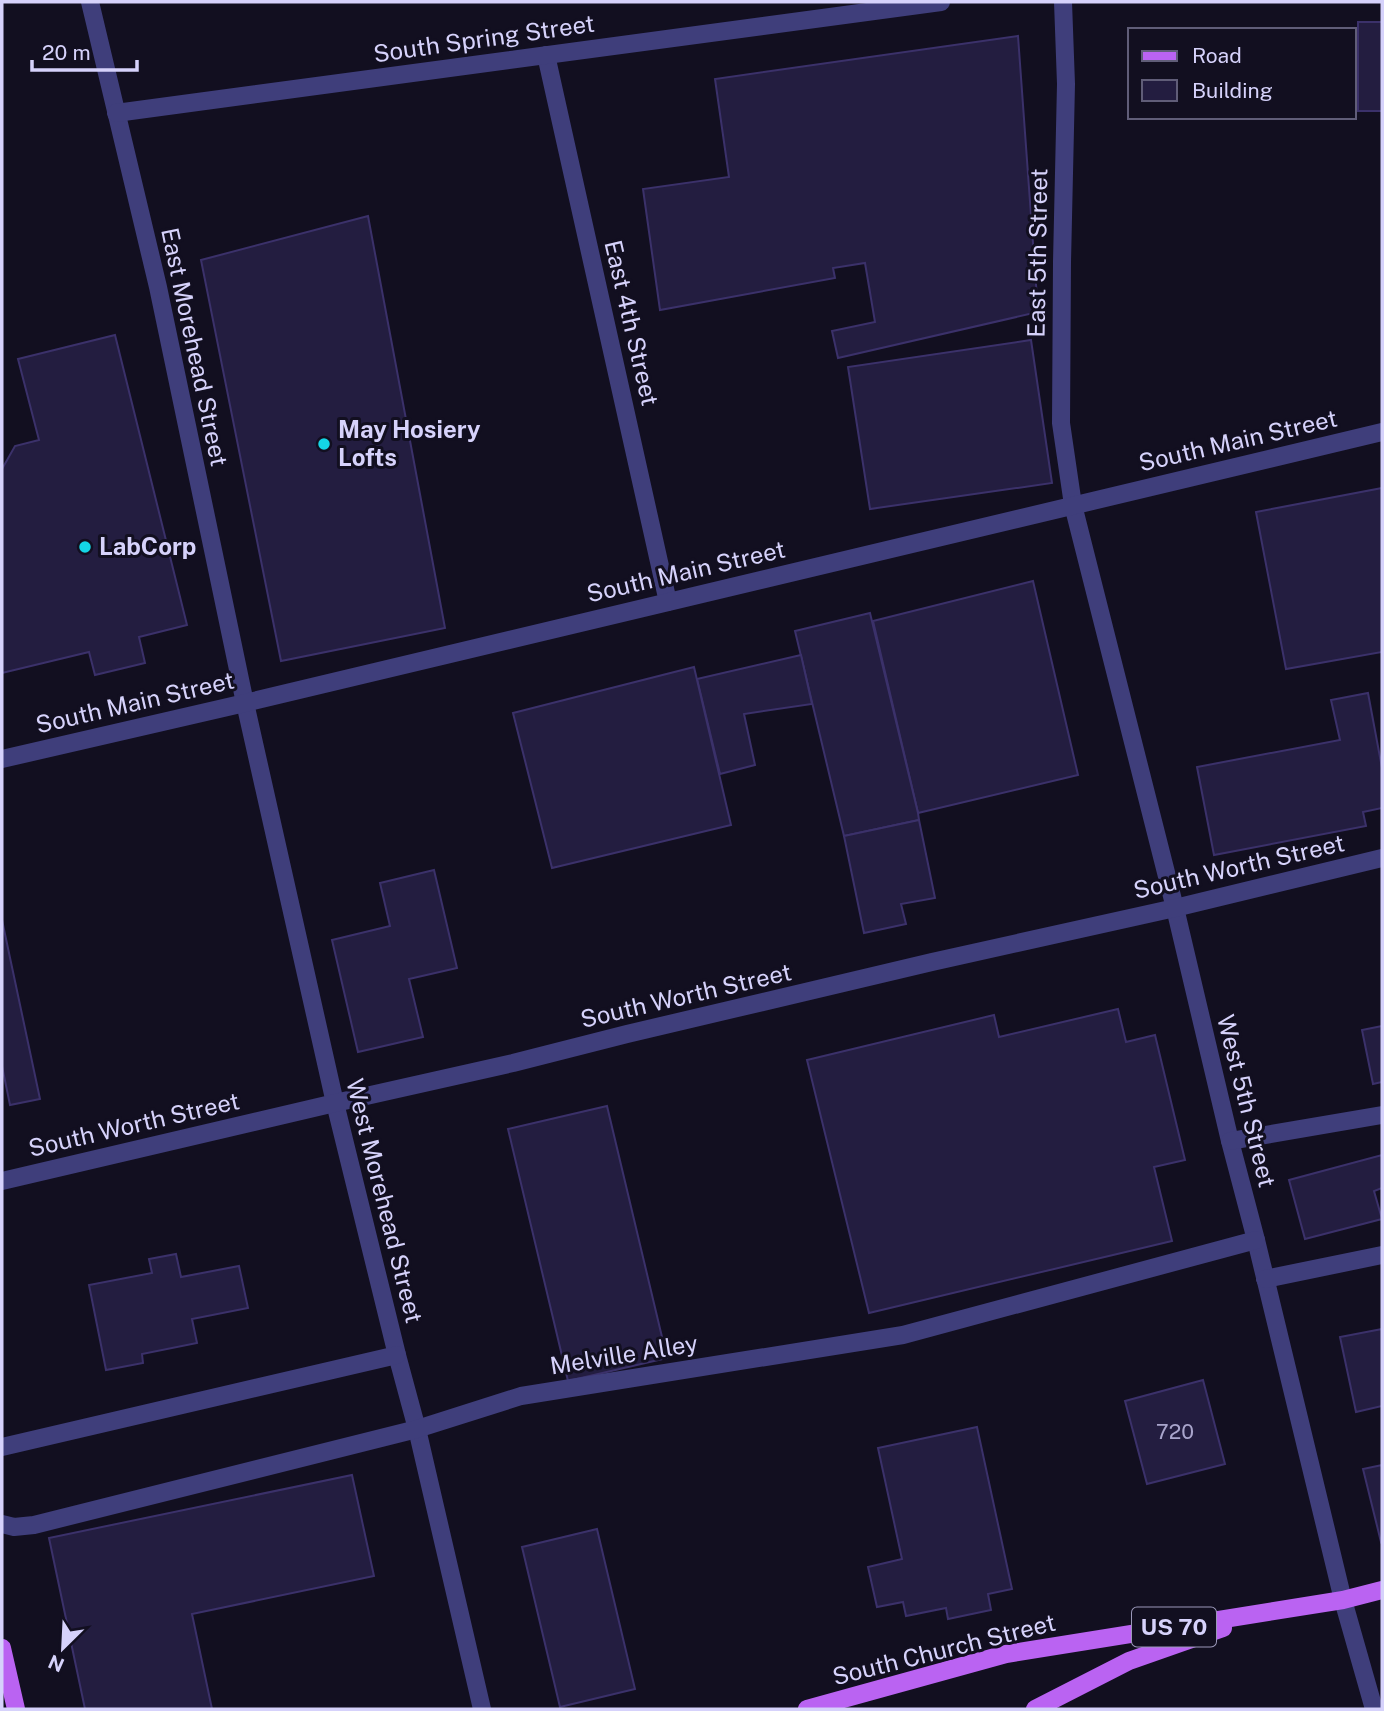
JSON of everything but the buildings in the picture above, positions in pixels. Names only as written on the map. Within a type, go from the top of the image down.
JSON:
[{"type":"main road","name":"South Church Street","points":[[807,1709],[1006,1654],[1343,1600],[1382,1590]]},
{"type":"main road","name":"US 70","points":[[1035,1709],[1129,1661],[1223,1628],[1343,1600]]},
{"type":"main road","points":[[2,1648],[16,1709]]},
{"type":"street","name":"East Morehead Street","points":[[90,2],[158,287],[245,703]]},
{"type":"street","name":"South Spring Street","points":[[116,113],[941,2]]},
{"type":"street","name":"East 5th Street","points":[[1063,2],[1066,84],[1061,423],[1073,505]]},
{"type":"street","name":"East 4th Street","points":[[546,55],[668,602]]},
{"type":"street","name":"South Main Street","points":[[2,760],[1382,432]]},
{"type":"street","name":"West 5th Street","points":[[1073,505],[1343,1600],[1374,1709]]},
{"type":"street","name":"West Morehead Street","points":[[245,703],[335,1103],[417,1429],[482,1709]]},
{"type":"street","name":"South Worth Street","points":[[2,1181],[1382,858]]},
{"type":"street","points":[[1230,1141],[1382,1115]]},
{"type":"street","name":"Melville Alley","points":[[2,1524],[14,1527],[34,1525],[417,1429],[521,1396],[903,1335],[1256,1241]]},
{"type":"street","points":[[1265,1279],[1382,1255]]},
{"type":"street","points":[[2,1447],[397,1355]]},
{"type":"place","name":"May Hosiery Lofts","points":[[324,444]]},
{"type":"place","name":"LabCorp","points":[[85,547]]}]
